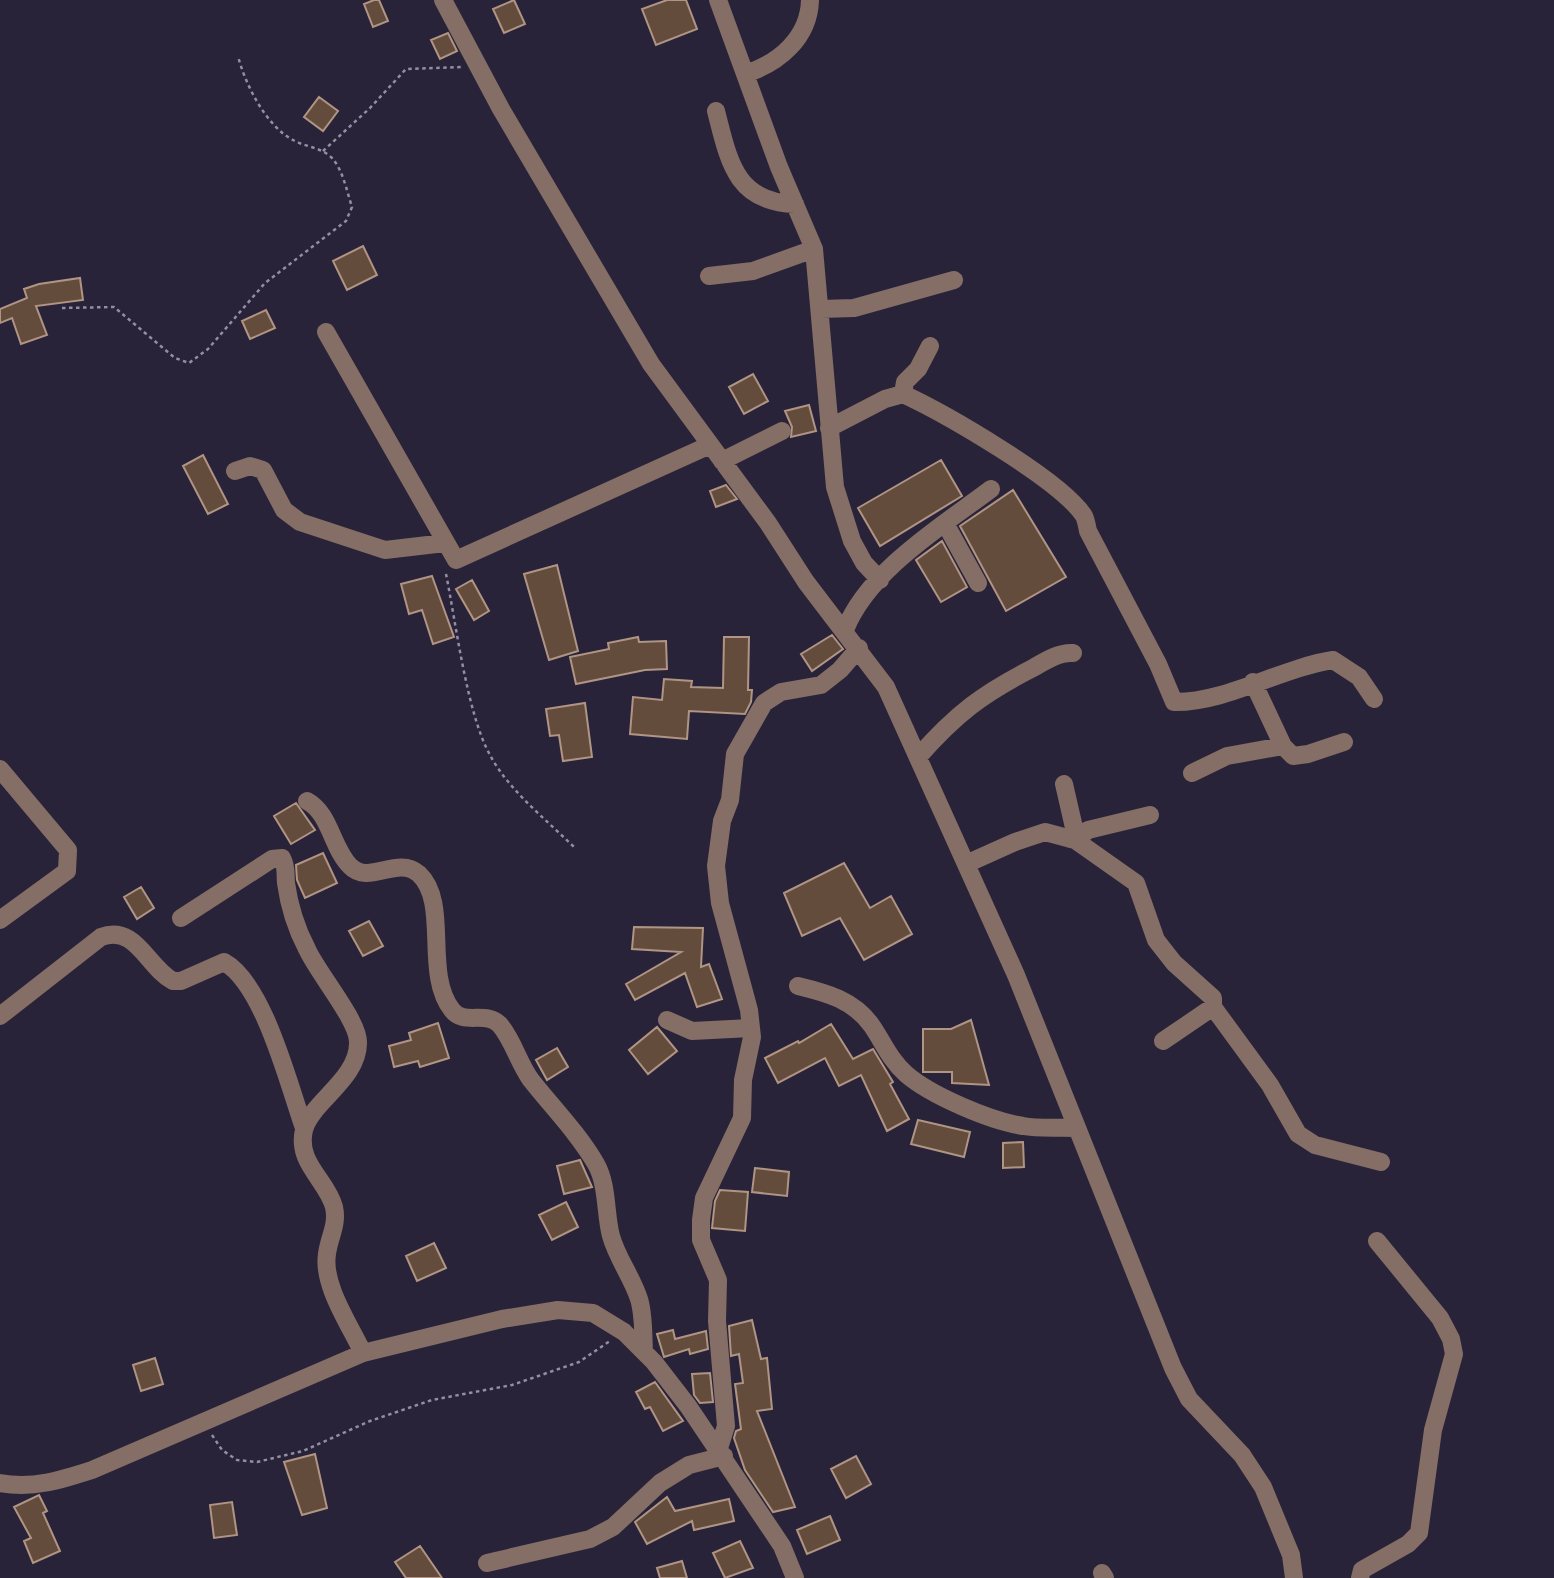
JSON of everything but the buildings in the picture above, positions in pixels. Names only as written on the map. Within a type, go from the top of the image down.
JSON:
[{"type":"street","points":[[443,0],[651,364],[807,582],[886,687],[1037,1024],[1172,1368],[1189,1399],[1242,1455],[1263,1488],[1291,1555],[1294,1578]]},
{"type":"street","points":[[719,0],[814,249],[829,428],[841,514],[864,562],[880,579]]},
{"type":"street","points":[[745,74],[781,56],[800,37],[810,11],[810,0]]},
{"type":"street","points":[[716,111],[728,157],[736,174],[761,200],[795,204]]},
{"type":"street","points":[[709,276],[753,271],[814,249]]},
{"type":"street","points":[[821,309],[854,308],[954,280]]},
{"type":"street","points":[[326,332],[456,560],[710,445]]},
{"type":"street","points":[[903,394],[905,382],[918,369],[930,346]]},
{"type":"street","points":[[829,428],[885,399],[903,394],[980,436],[1068,499],[1084,517],[1088,531],[1158,664],[1174,702],[1208,698],[1303,665],[1333,660],[1359,677],[1374,699]]},
{"type":"street","points":[[722,461],[782,432]]},
{"type":"street","points":[[236,471],[250,466],[263,470],[290,515],[300,522],[374,548],[399,550],[445,543]]},
{"type":"street","points":[[845,630],[851,615],[898,560],[991,489]]},
{"type":"street","points":[[945,523],[978,583]]},
{"type":"street","points":[[721,1452],[726,1426],[717,1321],[718,1280],[701,1240],[701,1220],[704,1198],[742,1118],[751,1028],[720,903],[716,866],[722,821],[730,800],[735,754],[764,703],[780,692],[821,685],[840,670],[859,648]]},
{"type":"street","points":[[918,757],[962,711],[983,694],[1047,660],[1073,653]]},
{"type":"street","points":[[1253,682],[1283,746],[1293,756],[1344,742]]},
{"type":"street","points":[[1192,773],[1249,749],[1283,746]]},
{"type":"street","points":[[0,769],[68,850],[70,861],[68,871],[0,920]]},
{"type":"street","points":[[1064,784],[1075,832],[1072,839]]},
{"type":"street","points":[[307,801],[319,812],[350,867],[359,873],[371,873],[404,866],[417,873],[426,883],[433,903],[434,951],[441,988],[453,1012],[460,1017],[486,1017],[499,1024],[531,1079],[598,1167],[611,1236],[639,1301],[644,1352]]},
{"type":"street","points":[[1072,839],[1088,830],[1150,815]]},
{"type":"street","points":[[966,864],[1014,842],[1045,832],[1072,839],[1136,883],[1156,940],[1174,963],[1213,998],[1213,1007],[1270,1085],[1298,1135],[1315,1144],[1381,1162]]},
{"type":"street","points":[[181,918],[272,859],[282,858],[286,866],[291,905],[307,951],[358,1038],[357,1055],[350,1069],[304,1128]]},
{"type":"street","points":[[0,1016],[101,937],[110,934],[131,939],[173,981],[181,981],[224,962],[232,967],[247,985],[275,1039],[304,1128],[304,1154],[334,1206],[336,1221],[326,1254],[328,1271],[363,1353]]},
{"type":"street","points":[[799,986],[834,995],[848,1002],[871,1024],[884,1049],[905,1073],[920,1084],[974,1110],[1023,1126],[1077,1128]]},
{"type":"street","points":[[1163,1041],[1213,1007]]},
{"type":"street","points":[[667,1020],[692,1031],[751,1028]]},
{"type":"street","points":[[1360,1578],[1362,1570],[1408,1544],[1419,1533],[1433,1430],[1454,1354],[1451,1339],[1440,1318],[1377,1241]]},
{"type":"street","points":[[0,1483],[18,1486],[51,1483],[92,1470],[363,1353],[502,1319],[558,1310],[593,1313],[624,1332],[644,1352],[721,1452],[782,1546],[795,1578]]},
{"type":"street","points":[[487,1563],[590,1539],[613,1527],[670,1477],[689,1465],[721,1452]]},
{"type":"path","points":[[62,308],[114,307],[175,358],[189,363],[197,359],[265,283],[346,221],[352,207],[336,164],[323,151],[294,141],[269,119],[241,70],[238,56]]},
{"type":"path","points":[[323,151],[370,108],[406,69],[463,67],[475,60]]},
{"type":"path","points":[[456,560],[446,572],[476,719],[489,755],[506,777],[576,849]]},
{"type":"path","points":[[204,1423],[222,1450],[237,1460],[268,1459],[303,1451],[370,1421],[432,1400],[512,1385],[579,1362],[624,1332]]}]
